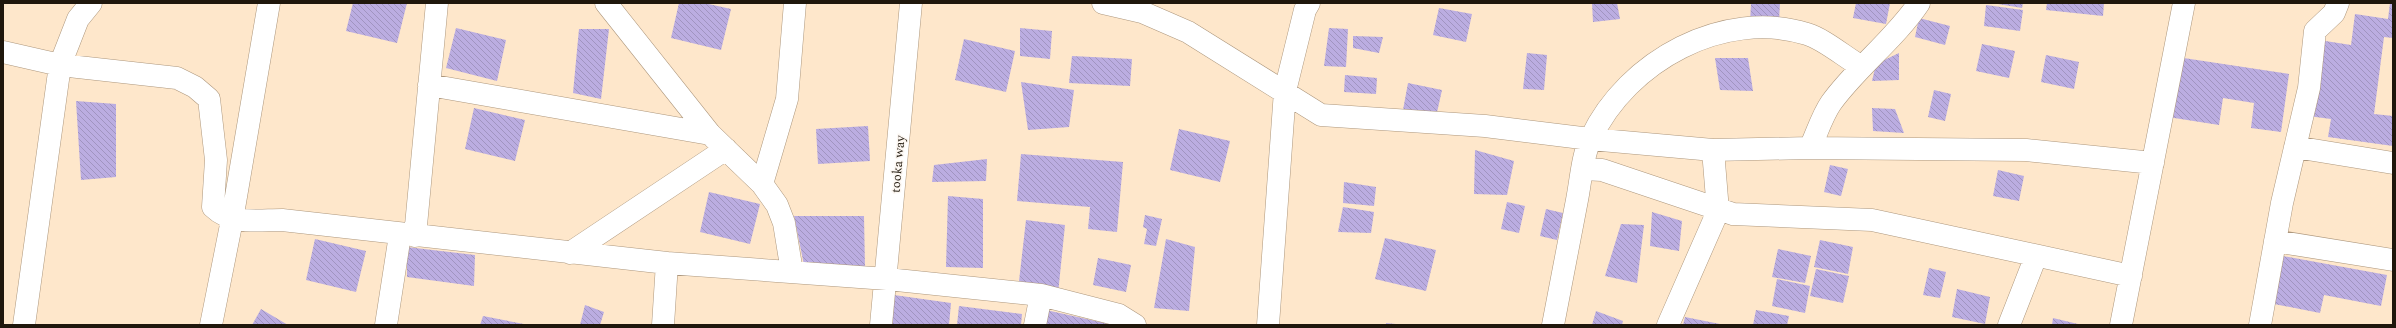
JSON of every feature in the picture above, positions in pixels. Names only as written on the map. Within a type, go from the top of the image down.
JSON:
[{"type":"street","points":[[24,325],[60,66],[78,19],[91,3]]},
{"type":"street","points":[[211,325],[232,220],[269,3]]},
{"type":"street","points":[[386,325],[407,235],[429,85],[437,3]]},
{"type":"street","points":[[606,3],[710,134],[762,184],[777,205],[784,223],[792,272]]},
{"type":"street","points":[[762,184],[787,99],[795,3]]},
{"type":"street","name":"tooka way","points":[[881,325],[887,279],[911,3]]},
{"type":"street","points":[[1103,3],[1142,12],[1188,32],[1286,91],[1321,115],[1485,126],[1590,139],[1713,150],[1810,148],[2026,150],[2153,163]]},
{"type":"street","points":[[1268,325],[1286,91],[1305,10],[1309,3]]},
{"type":"street","points":[[1810,148],[1830,104],[1862,67],[1907,20],[1919,3]]},
{"type":"street","points":[[2121,325],[2184,3]]},
{"type":"street","points":[[2260,325],[2275,241],[2309,88],[2316,31],[2334,12],[2338,3]]},
{"type":"street","points":[[1553,325],[1590,139],[1611,104],[1640,73],[1688,44],[1737,30],[1774,26],[1809,34],[1862,67]]},
{"type":"street","points":[[3,52],[60,66],[177,78],[194,87],[209,99],[216,160],[213,207],[222,216],[232,220],[282,220],[667,263],[887,279],[1041,295],[1120,315],[1134,325]]},
{"type":"street","points":[[429,85],[710,134]]},
{"type":"street","points":[[2295,147],[2393,163]]},
{"type":"street","points":[[570,253],[726,149]]},
{"type":"street","points":[[1668,325],[1718,211],[1713,150]]},
{"type":"street","points":[[1583,169],[1602,170],[1718,211],[1733,214],[1872,220],[2131,276]]},
{"type":"street","points":[[2275,241],[2393,260]]},
{"type":"street","points":[[2008,325],[2036,256]]},
{"type":"street","points":[[663,325],[667,263]]},
{"type":"street","points":[[1035,325],[1041,295]]},
{"type":"building","points":[[353,3],[407,3],[397,43],[346,31]]},
{"type":"building","points":[[679,3],[704,3],[731,9],[721,50],[671,38]]},
{"type":"building","points":[[1592,3],[1617,3],[1620,19],[1593,22]]},
{"type":"building","points":[[1751,3],[1780,3],[1779,21],[1750,24]]},
{"type":"building","points":[[1856,3],[1890,3],[1886,24],[1853,18]]},
{"type":"building","points":[[1992,3],[2023,3],[2022,8]]},
{"type":"building","points":[[2047,3],[2104,3],[2103,16],[2046,10]]},
{"type":"building","points":[[2390,3],[2393,3],[2393,38],[2384,37],[2374,114],[2393,116],[2393,146],[2328,137],[2331,119],[2308,116],[2319,40],[2351,45],[2355,14],[2388,19]]},
{"type":"building","points":[[1986,5],[2023,10],[2020,31],[1984,26]]},
{"type":"building","points":[[1439,8],[1472,14],[1466,42],[1433,35]]},
{"type":"building","points":[[1919,18],[1950,26],[1945,45],[1915,37]]},
{"type":"building","points":[[456,28],[506,40],[497,81],[446,68]]},
{"type":"building","points":[[1020,28],[1052,31],[1050,59],[1020,56]]},
{"type":"building","points":[[1329,28],[1348,29],[1346,67],[1324,66]]},
{"type":"building","points":[[579,29],[609,29],[601,99],[573,93]]},
{"type":"building","points":[[1353,36],[1383,37],[1379,53],[1353,48]]},
{"type":"building","points":[[964,39],[1015,51],[1006,92],[955,80]]},
{"type":"building","points":[[1982,44],[2015,51],[2009,78],[1976,71]]},
{"type":"building","points":[[1527,53],[1547,55],[1544,90],[1523,89]]},
{"type":"building","points":[[1899,53],[1899,80],[1872,81],[1876,64]]},
{"type":"building","points":[[2046,55],[2079,62],[2074,89],[2041,82]]},
{"type":"building","points":[[1072,56],[1132,59],[1130,86],[1069,83]]},
{"type":"building","points":[[2177,57],[2289,74],[2281,132],[2251,128],[2254,103],[2223,98],[2219,125],[2168,117]]},
{"type":"building","points":[[1715,58],[1748,58],[1753,91],[1720,90]]},
{"type":"building","points":[[1345,75],[1377,78],[1376,94],[1344,92]]},
{"type":"building","points":[[1021,82],[1074,90],[1069,127],[1028,130]]},
{"type":"building","points":[[1408,83],[1442,90],[1436,117],[1403,110]]},
{"type":"building","points":[[1934,90],[1951,94],[1945,121],[1928,117]]},
{"type":"building","points":[[76,101],[116,104],[116,177],[81,180]]},
{"type":"building","points":[[474,108],[525,120],[515,161],[465,149]]},
{"type":"building","points":[[1872,108],[1895,109],[1904,133],[1873,131]]},
{"type":"building","points":[[868,126],[870,161],[818,164],[816,129]]},
{"type":"building","points":[[1179,129],[1230,141],[1220,182],[1170,170]]},
{"type":"building","points":[[1475,150],[1514,161],[1507,195],[1474,194]]},
{"type":"building","points":[[1021,154],[1123,162],[1117,232],[1088,229],[1090,207],[1017,201]]},
{"type":"building","points":[[987,159],[986,181],[932,182],[934,165]]},
{"type":"building","points":[[1830,165],[1848,169],[1841,196],[1824,192]]},
{"type":"building","points":[[1998,170],[2024,176],[2019,201],[1993,196]]},
{"type":"building","points":[[1344,182],[1376,187],[1374,206],[1343,203]]},
{"type":"building","points":[[709,192],[760,204],[750,244],[700,232]]},
{"type":"building","points":[[948,196],[983,199],[983,268],[946,267]]},
{"type":"building","points":[[1507,202],[1525,206],[1519,233],[1501,229]]},
{"type":"building","points":[[1343,207],[1374,212],[1371,233],[1338,232]]},
{"type":"building","points":[[1546,209],[1563,213],[1557,240],[1540,236]]},
{"type":"building","points":[[1652,212],[1682,221],[1679,251],[1650,246]]},
{"type":"building","points":[[1145,215],[1162,219],[1156,246],[1144,244],[1147,229],[1143,227]]},
{"type":"building","points":[[794,216],[864,216],[865,268],[804,265]]},
{"type":"building","points":[[1026,220],[1065,225],[1058,294],[1018,290]]},
{"type":"building","points":[[1621,224],[1644,225],[1637,283],[1605,276]]},
{"type":"building","points":[[1385,238],[1436,250],[1426,291],[1375,279]]},
{"type":"building","points":[[315,239],[366,251],[356,292],[306,280]]},
{"type":"building","points":[[1166,239],[1195,247],[1189,311],[1154,308]]},
{"type":"building","points":[[1820,240],[1853,247],[1848,274],[1814,267]]},
{"type":"building","points":[[407,247],[475,255],[474,286],[407,277]]},
{"type":"building","points":[[1778,249],[1811,256],[1805,283],[1772,277]]},
{"type":"building","points":[[2283,256],[2387,275],[2381,306],[2324,295],[2320,313],[2274,304]]},
{"type":"building","points":[[1098,258],[1131,265],[1126,292],[1093,285]]},
{"type":"building","points":[[1929,268],[1946,272],[1940,298],[1923,295]]},
{"type":"building","points":[[1816,269],[1849,276],[1843,303],[1810,296]]},
{"type":"building","points":[[1777,279],[1810,286],[1805,313],[1772,306]]},
{"type":"building","points":[[1957,289],[1990,297],[1985,324],[1952,317]]},
{"type":"building","points":[[894,295],[951,303],[949,325],[891,325]]},
{"type":"building","points":[[585,305],[604,312],[600,325],[580,325]]},
{"type":"building","points":[[959,306],[1022,314],[1021,325],[957,325]]},
{"type":"building","points":[[261,309],[288,325],[252,325]]},
{"type":"building","points":[[1046,310],[1109,324],[1043,325]]},
{"type":"building","points":[[1756,310],[1789,316],[1787,325],[1753,325]]},
{"type":"building","points":[[1596,311],[1623,321],[1622,325],[1592,325]]},
{"type":"building","points":[[483,316],[524,324],[524,325],[480,325]]},
{"type":"building","points":[[1685,317],[1720,324],[1720,325],[1683,325]]},
{"type":"building","points":[[2053,318],[2078,324],[2078,325],[2052,325]]},
{"type":"building","points":[[1386,323],[1396,324],[1396,325],[1386,325]]}]
